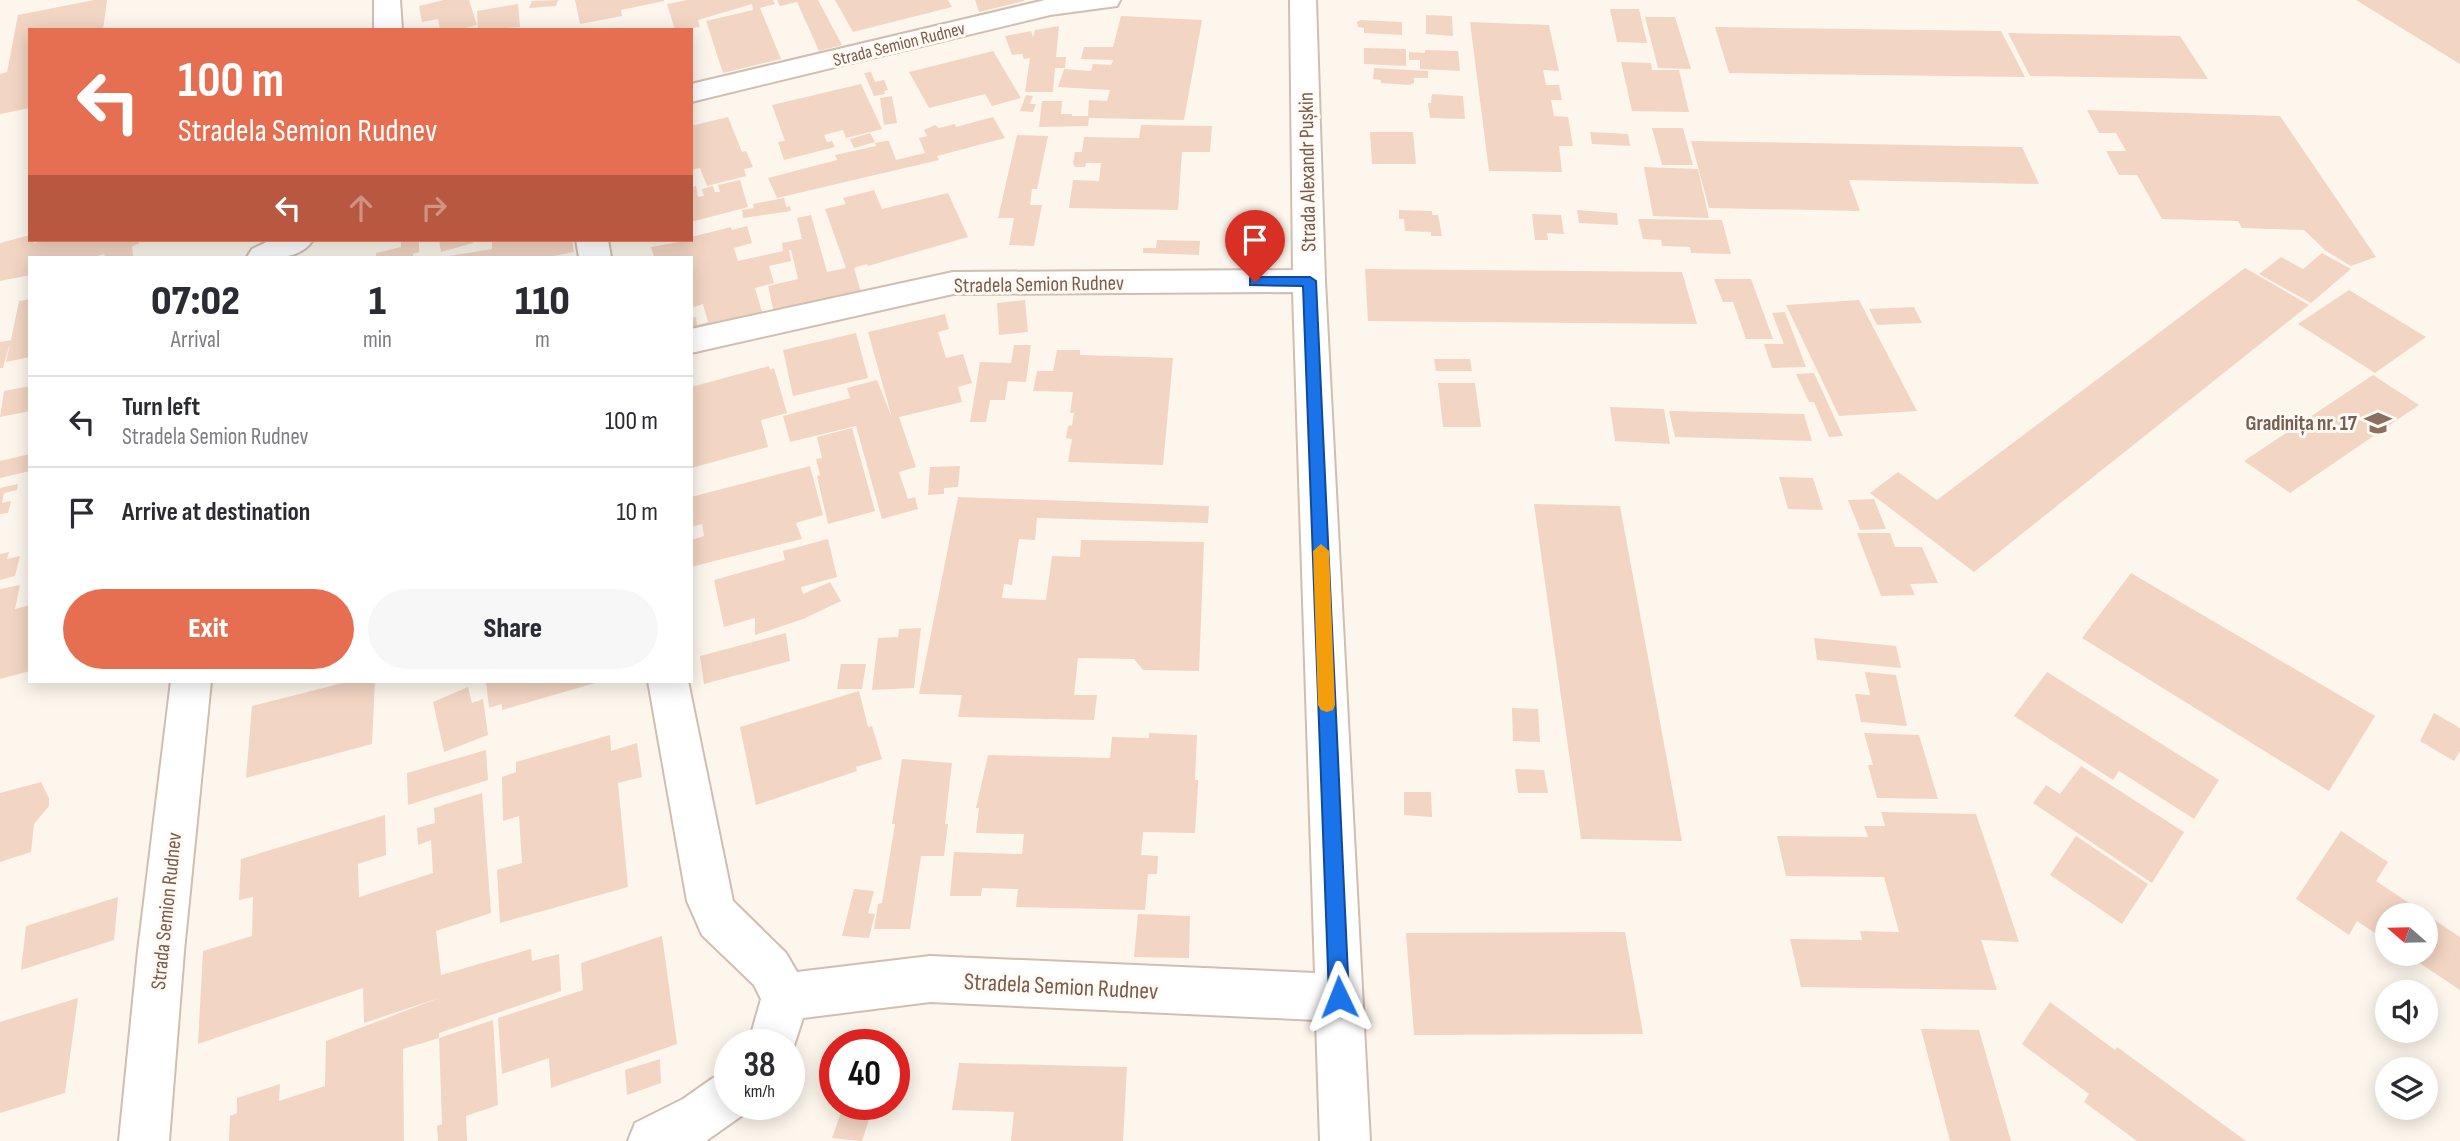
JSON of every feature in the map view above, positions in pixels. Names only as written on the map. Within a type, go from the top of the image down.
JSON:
[{"type":"street","points":[[387,0],[388,28]]},
{"type":"street","name":"Strada Semion Rudnev","points":[[693,93],[1049,7],[1107,0]]},
{"type":"street","name":"Strada Alexandr Pușkin","points":[[1303,0],[1310,281],[1345,1141]]},
{"type":"street","points":[[265,256],[293,242]]},
{"type":"street","name":"Stradela Semion Rudnev","points":[[693,341],[953,283],[1310,281]]},
{"type":"street","name":"Strada Semion Rudnev","points":[[144,1141],[161,951],[191,683]]},
{"type":"street","points":[[668,683],[710,901],[718,920],[770,969],[785,997],[776,1029]]},
{"type":"street","name":"Stradela Semion Rudnev","points":[[785,997],[930,979],[1132,990],[1339,997]]},
{"type":"street","points":[[653,1141],[701,1117],[714,1107]]},
{"type":"building","points":[[94,0],[107,0],[103,28],[28,28],[28,108],[0,114],[0,74],[7,72],[18,15]]},
{"type":"building","points":[[444,0],[469,0],[477,25],[440,28],[438,19],[422,22],[419,6]]},
{"type":"building","points":[[558,0],[556,6],[529,8],[532,1]]},
{"type":"building","points":[[575,0],[664,1],[621,10],[622,16],[580,24]]},
{"type":"building","points":[[688,0],[773,0],[775,4],[760,8],[781,59],[723,73],[706,21],[753,10],[752,4],[698,20],[700,27],[674,28],[667,4]]},
{"type":"building","points":[[777,0],[818,0],[842,45],[819,51],[797,2],[780,6]]},
{"type":"building","points":[[835,0],[948,0],[952,7],[853,32]]},
{"type":"building","points":[[975,0],[1024,0],[1024,1],[979,12]]},
{"type":"building","points":[[2356,0],[2460,0],[2460,64]]},
{"type":"building","points":[[518,4],[520,27],[478,28],[477,11]]},
{"type":"building","points":[[1610,9],[1639,9],[1647,43],[1617,42]]},
{"type":"building","points":[[1426,15],[1452,16],[1453,36],[1426,34]]},
{"type":"building","points":[[1121,16],[1202,20],[1184,120],[1089,118],[1088,126],[1039,127],[1042,101],[1062,101],[1061,114],[1088,116],[1089,100],[1107,101],[1110,90],[1058,87],[1064,69],[1091,71],[1093,64],[1111,65],[1113,60],[1081,59],[1084,47],[1113,47]]},
{"type":"building","points":[[1645,17],[1675,17],[1691,69],[1658,68]]},
{"type":"building","points":[[1357,22],[1402,22],[1402,35],[1364,33],[1364,28],[1358,27]]},
{"type":"building","points":[[1470,22],[1549,25],[1559,71],[1543,70],[1546,85],[1559,85],[1562,100],[1551,100],[1554,116],[1568,117],[1573,146],[1559,146],[1562,172],[1489,171]]},
{"type":"building","points":[[1059,26],[1056,57],[1066,57],[1065,68],[1055,68],[1053,92],[1025,92],[1030,58],[1024,59],[1022,54],[1012,55],[1005,36],[1031,31],[1033,37],[1035,30]]},
{"type":"building","points":[[1715,27],[2001,31],[2025,77],[1729,73]]},
{"type":"building","points":[[2008,33],[2180,36],[2208,79],[2030,76]]},
{"type":"building","points":[[1364,48],[1406,49],[1406,66],[1364,64]]},
{"type":"building","points":[[1425,50],[1458,51],[1460,71],[1420,69],[1420,60],[1409,60],[1409,52],[1425,53]]},
{"type":"building","points":[[993,51],[1021,98],[992,106],[985,94],[929,108],[909,72]]},
{"type":"building","points":[[1621,62],[1651,63],[1652,70],[1679,70],[1689,112],[1632,111]]},
{"type":"building","points":[[1374,68],[1428,71],[1428,78],[1414,78],[1414,83],[1409,85],[1381,83],[1381,80],[1373,79]]},
{"type":"building","points":[[871,72],[875,82],[884,80],[888,90],[884,91],[885,94],[874,96],[864,73]]},
{"type":"building","points":[[861,84],[882,129],[846,138],[843,130],[824,135],[827,142],[832,141],[835,147],[784,160],[778,142],[785,141],[772,105]]},
{"type":"building","points":[[1432,94],[1463,96],[1465,119],[1430,118],[1428,103],[1431,103]]},
{"type":"building","points":[[1026,95],[1033,96],[1030,104],[1036,104],[1033,112],[1020,111]]},
{"type":"building","points":[[892,96],[897,123],[884,125],[880,98]]},
{"type":"building","points":[[2087,110],[2280,116],[2376,257],[2351,266],[2326,251],[2304,230],[2242,228],[2238,221],[2162,219],[2137,175],[2119,175],[2106,151],[2126,151],[2116,133],[2099,133]]},
{"type":"building","points":[[728,117],[742,152],[746,151],[753,167],[744,169],[746,176],[707,186],[700,168],[693,170],[693,126]]},
{"type":"building","points":[[993,117],[1005,138],[937,156],[939,160],[777,198],[768,178],[837,160],[835,155],[876,146],[875,143],[886,141],[889,141],[896,160],[925,153],[919,138],[927,136],[924,130],[935,125],[939,128],[955,124],[956,127]]},
{"type":"building","points":[[1141,125],[1212,126],[1210,152],[1182,152],[1178,210],[1069,208],[1073,180],[1099,181],[1101,163],[1086,163],[1085,167],[1075,167],[1073,163],[1075,152],[1082,152],[1084,137],[1139,138]]},
{"type":"building","points":[[1652,128],[1683,128],[1693,165],[1662,165]]},
{"type":"building","points":[[1370,132],[1413,132],[1416,164],[1372,164]]},
{"type":"building","points":[[1590,132],[1628,134],[1630,146],[1592,144]]},
{"type":"building","points":[[870,133],[875,142],[854,148],[850,139]]},
{"type":"building","points":[[1017,135],[1048,136],[1037,189],[1032,189],[1030,205],[1042,205],[1034,246],[1009,245],[1014,218],[998,218]]},
{"type":"building","points":[[1691,141],[2022,147],[2039,184],[1849,180],[1860,211],[1709,208]]},
{"type":"building","points":[[1644,167],[1698,169],[1709,218],[1653,216]]},
{"type":"building","points":[[740,180],[748,207],[693,221],[693,187],[696,186],[698,197],[704,196],[702,189],[713,186],[715,192],[720,192],[718,185]]},
{"type":"building","points":[[874,190],[882,209],[948,193],[968,237],[854,268],[861,292],[774,313],[768,286],[798,279],[789,250],[791,261],[769,266],[774,283],[755,288],[763,315],[693,337],[693,318],[696,317],[697,325],[708,322],[703,304],[693,307],[693,256],[654,256],[651,247],[693,242],[693,236],[747,226],[752,243],[734,248],[738,261],[783,251],[782,243],[802,239],[797,218],[811,215],[827,272],[846,268],[825,209],[846,204],[843,198]]},
{"type":"building","points":[[784,198],[786,207],[790,206],[791,211],[743,218],[742,210],[754,208],[753,204]]},
{"type":"building","points":[[1399,210],[1432,211],[1432,215],[1438,215],[1442,236],[1431,236],[1431,232],[1405,231],[1404,219],[1399,219]]},
{"type":"building","points":[[1577,210],[1617,213],[1618,225],[1579,223]]},
{"type":"building","points":[[1532,214],[1561,215],[1564,234],[1547,233],[1548,240],[1535,240]]},
{"type":"building","points":[[1638,219],[1722,220],[1731,254],[1691,253],[1690,247],[1662,246],[1661,240],[1643,239]]},
{"type":"building","points":[[28,236],[28,242],[34,243],[139,244],[132,246],[133,256],[28,256],[28,275],[0,281],[0,243]]},
{"type":"building","points":[[1157,240],[1200,241],[1199,255],[1143,253],[1143,248],[1156,248]]},
{"type":"building","points":[[401,242],[419,242],[419,252],[413,256],[376,256],[376,253],[401,247]]},
{"type":"building","points":[[439,242],[473,243],[441,252]]},
{"type":"building","points":[[492,242],[572,242],[574,252],[553,256],[449,256],[492,249]]},
{"type":"building","points":[[2322,253],[2351,269],[2311,303],[2259,274],[2281,257],[2303,269]]},
{"type":"building","points":[[2245,268],[2309,305],[1974,572],[1870,493],[1898,472],[1937,500]]},
{"type":"building","points":[[1365,269],[1682,272],[1697,324],[1368,321]]},
{"type":"building","points":[[1714,279],[1751,279],[1773,339],[1746,339],[1733,302],[1723,302]]},
{"type":"building","points":[[2349,290],[2426,337],[2375,373],[2298,324]]},
{"type":"building","points":[[28,299],[28,357],[6,362],[10,343],[3,368],[0,368],[0,342],[11,340],[19,301]]},
{"type":"building","points":[[1025,300],[1028,332],[999,335],[997,303]]},
{"type":"building","points":[[1859,300],[1917,411],[1839,416],[1786,305]]},
{"type":"building","points":[[1914,307],[1922,323],[1877,325],[1869,309]]},
{"type":"building","points":[[1785,312],[1806,367],[1772,368],[1764,344],[1784,344],[1772,313]]},
{"type":"building","points":[[945,314],[949,329],[938,332],[946,358],[963,354],[972,383],[958,387],[962,402],[899,417],[916,467],[899,472],[908,499],[915,497],[918,509],[882,519],[856,426],[790,442],[783,416],[850,398],[847,388],[877,380],[892,418],[868,332]]},
{"type":"building","points":[[856,333],[868,378],[793,396],[783,350]]},
{"type":"building","points":[[1014,345],[1031,345],[1026,382],[1008,381],[1005,400],[990,400],[986,422],[970,422],[980,362],[1011,363]]},
{"type":"building","points":[[1057,350],[1080,350],[1080,355],[1173,358],[1163,465],[1068,462],[1072,439],[1066,438],[1074,413],[1070,413],[1073,392],[1033,391],[1037,371],[1053,371]]},
{"type":"building","points":[[1434,359],[1470,359],[1472,371],[1436,371]]},
{"type":"building","points":[[769,366],[770,370],[774,368],[787,413],[761,420],[768,447],[693,467],[693,386]]},
{"type":"building","points":[[1814,373],[1843,436],[1829,437],[1814,402],[1809,402],[1796,374]]},
{"type":"building","points":[[2373,375],[2419,405],[2290,493],[2244,461]]},
{"type":"building","points":[[1438,383],[1475,383],[1481,427],[1443,427]]},
{"type":"building","points":[[28,386],[28,411],[0,417],[4,391]]},
{"type":"building","points":[[1610,407],[1664,409],[1670,444],[1615,441]]},
{"type":"building","points":[[1669,411],[1804,414],[1812,441],[1675,437]]},
{"type":"building","points":[[852,428],[875,511],[828,524],[817,476],[820,475],[816,459],[822,458],[817,437]]},
{"type":"building","points":[[28,454],[28,471],[0,478],[0,461]]},
{"type":"building","points":[[810,466],[823,515],[796,523],[802,539],[693,566],[693,539],[704,536],[702,524],[693,526],[693,496]]},
{"type":"building","points":[[960,466],[958,487],[944,488],[944,494],[928,495],[930,467]]},
{"type":"building","points":[[1779,477],[1813,478],[1823,510],[1788,509]]},
{"type":"building","points":[[18,484],[17,490],[4,493],[2,503],[11,501],[8,513],[0,514],[0,488]]},
{"type":"building","points":[[958,497],[1209,506],[1208,523],[1037,518],[1035,540],[1019,539],[1012,585],[1004,584],[1002,598],[1046,600],[1052,556],[1080,557],[1081,540],[1204,542],[1199,671],[1143,670],[1134,659],[1078,658],[1074,695],[1097,695],[1094,720],[958,717],[962,695],[919,694]]},
{"type":"building","points":[[1874,499],[1886,529],[1860,530],[1848,500]]},
{"type":"building","points":[[1534,504],[1620,506],[1682,841],[1581,839]]},
{"type":"building","points":[[1857,533],[1890,533],[1895,547],[1922,547],[1938,583],[1910,584],[1915,595],[1881,596]]},
{"type":"building","points":[[828,539],[837,577],[801,587],[803,594],[830,582],[841,601],[803,619],[755,635],[755,618],[724,627],[714,580],[785,560],[783,551]]},
{"type":"building","points":[[9,552],[7,559],[20,556],[15,576],[0,580],[0,554]]},
{"type":"building","points":[[2131,573],[2375,716],[2329,791],[2082,638]]},
{"type":"building","points":[[20,585],[15,609],[28,606],[28,672],[0,679],[0,589]]},
{"type":"building","points":[[921,628],[914,688],[872,690],[878,638],[898,637],[899,629]]},
{"type":"building","points":[[786,633],[790,661],[704,684],[700,656]]},
{"type":"building","points":[[1814,638],[1896,646],[1901,668],[1817,660]]},
{"type":"building","points":[[841,664],[866,664],[862,689],[837,689]]},
{"type":"building","points":[[1865,672],[1896,675],[1907,726],[1861,722],[1855,694],[1870,695]]},
{"type":"building","points":[[2047,672],[2219,780],[2194,819],[2119,771],[2113,780],[2014,716]]},
{"type":"building","points":[[343,683],[375,683],[372,744],[246,778],[252,706]]},
{"type":"building","points":[[486,683],[595,683],[502,710],[502,704],[489,708]]},
{"type":"building","points":[[468,687],[472,703],[483,699],[488,735],[444,752],[433,702]]},
{"type":"building","points":[[859,691],[868,727],[872,726],[882,759],[856,767],[857,771],[756,805],[740,727]]},
{"type":"building","points":[[1512,708],[1538,709],[1540,742],[1513,741]]},
{"type":"building","points":[[2434,713],[2460,728],[2460,751],[2454,761],[2420,741]]},
{"type":"building","points":[[1149,733],[1197,735],[1195,780],[1198,780],[1198,785],[1195,833],[1143,832],[1141,855],[1158,856],[1157,874],[1148,874],[1145,910],[1016,907],[1018,889],[982,888],[981,896],[950,896],[954,852],[1022,854],[1024,834],[976,833],[979,808],[976,808],[988,755],[1110,758],[1112,737],[1149,738]]},
{"type":"building","points":[[1864,733],[1919,735],[1938,799],[1877,798],[1868,765],[1873,765]]},
{"type":"building","points":[[610,735],[611,751],[637,743],[642,777],[618,783],[628,887],[500,923],[497,870],[522,863],[519,816],[503,821],[502,777],[516,772],[516,762]]},
{"type":"building","points":[[486,750],[488,780],[408,805],[407,773]]},
{"type":"building","points":[[902,759],[952,763],[944,856],[921,856],[910,929],[874,929],[878,904],[882,903]]},
{"type":"building","points":[[2081,766],[2184,832],[2152,883],[2033,803],[2046,785],[2060,794]]},
{"type":"building","points":[[1515,769],[1544,770],[1548,793],[1518,793]]},
{"type":"building","points":[[41,782],[49,798],[49,806],[34,824],[31,852],[0,862],[0,793]]},
{"type":"building","points":[[1404,792],[1431,792],[1432,817],[1404,815]]},
{"type":"building","points":[[482,793],[491,913],[436,931],[441,975],[531,949],[532,961],[559,954],[561,991],[439,1033],[439,1038],[403,1049],[404,1141],[229,1141],[230,1116],[237,1113],[237,1098],[280,1084],[279,1101],[325,1086],[326,1041],[439,998],[364,1023],[363,988],[198,1044],[203,951],[252,936],[253,897],[239,900],[241,859],[385,815],[386,855],[358,864],[359,897],[433,873],[431,840],[418,845],[417,828],[435,823],[434,808]]},
{"type":"building","points":[[1881,812],[1976,814],[2019,942],[1981,940],[1997,990],[1801,987],[1790,939],[1862,940],[1860,931],[1899,932],[1884,877],[1786,876],[1777,836],[1868,837],[1864,826],[1885,826]]},
{"type":"building","points":[[2341,831],[2388,862],[2376,881],[2409,903],[2375,903],[2375,933],[2357,921],[2349,935],[2296,899]]},
{"type":"building","points":[[2076,836],[2148,884],[2122,924],[2050,875]]},
{"type":"building","points":[[854,889],[874,891],[868,913],[875,914],[869,938],[842,936]]},
{"type":"building","points":[[118,897],[114,940],[21,970],[26,926]]},
{"type":"building","points":[[1138,914],[1190,916],[1189,958],[1134,957]]},
{"type":"building","points":[[2438,922],[2460,937],[2460,990],[2424,966],[2438,966]]},
{"type":"building","points":[[1625,932],[1643,1034],[1414,1035],[1406,933]]},
{"type":"building","points":[[662,936],[677,1044],[551,1088],[549,1058],[502,1074],[498,1018],[583,990],[581,963]]},
{"type":"building","points":[[78,998],[65,1093],[0,1113],[0,1022]]},
{"type":"building","points":[[2050,1002],[2246,1141],[2137,1141],[2084,1102],[2089,1094],[2022,1044]]},
{"type":"building","points":[[493,1020],[498,1105],[466,1116],[467,1141],[438,1141],[437,1126],[442,1124],[439,1038]]},
{"type":"building","points":[[1921,1029],[1979,1030],[2011,1141],[1950,1141]]},
{"type":"building","points":[[660,1059],[661,1083],[627,1095],[625,1070]]},
{"type":"building","points":[[959,1063],[1127,1067],[1123,1141],[1011,1141],[1014,1112],[952,1110]]},
{"type":"building","points":[[838,1120],[869,1120],[862,1141],[832,1138]]},
{"type":"slow traffic","points":[[1321,551],[1327,705]]},
{"type":"place","name":"Gradinița nr. 17","points":[[2378,423]]},
{"type":"route","points":[[1255,282],[1310,281],[1339,997]]}]
